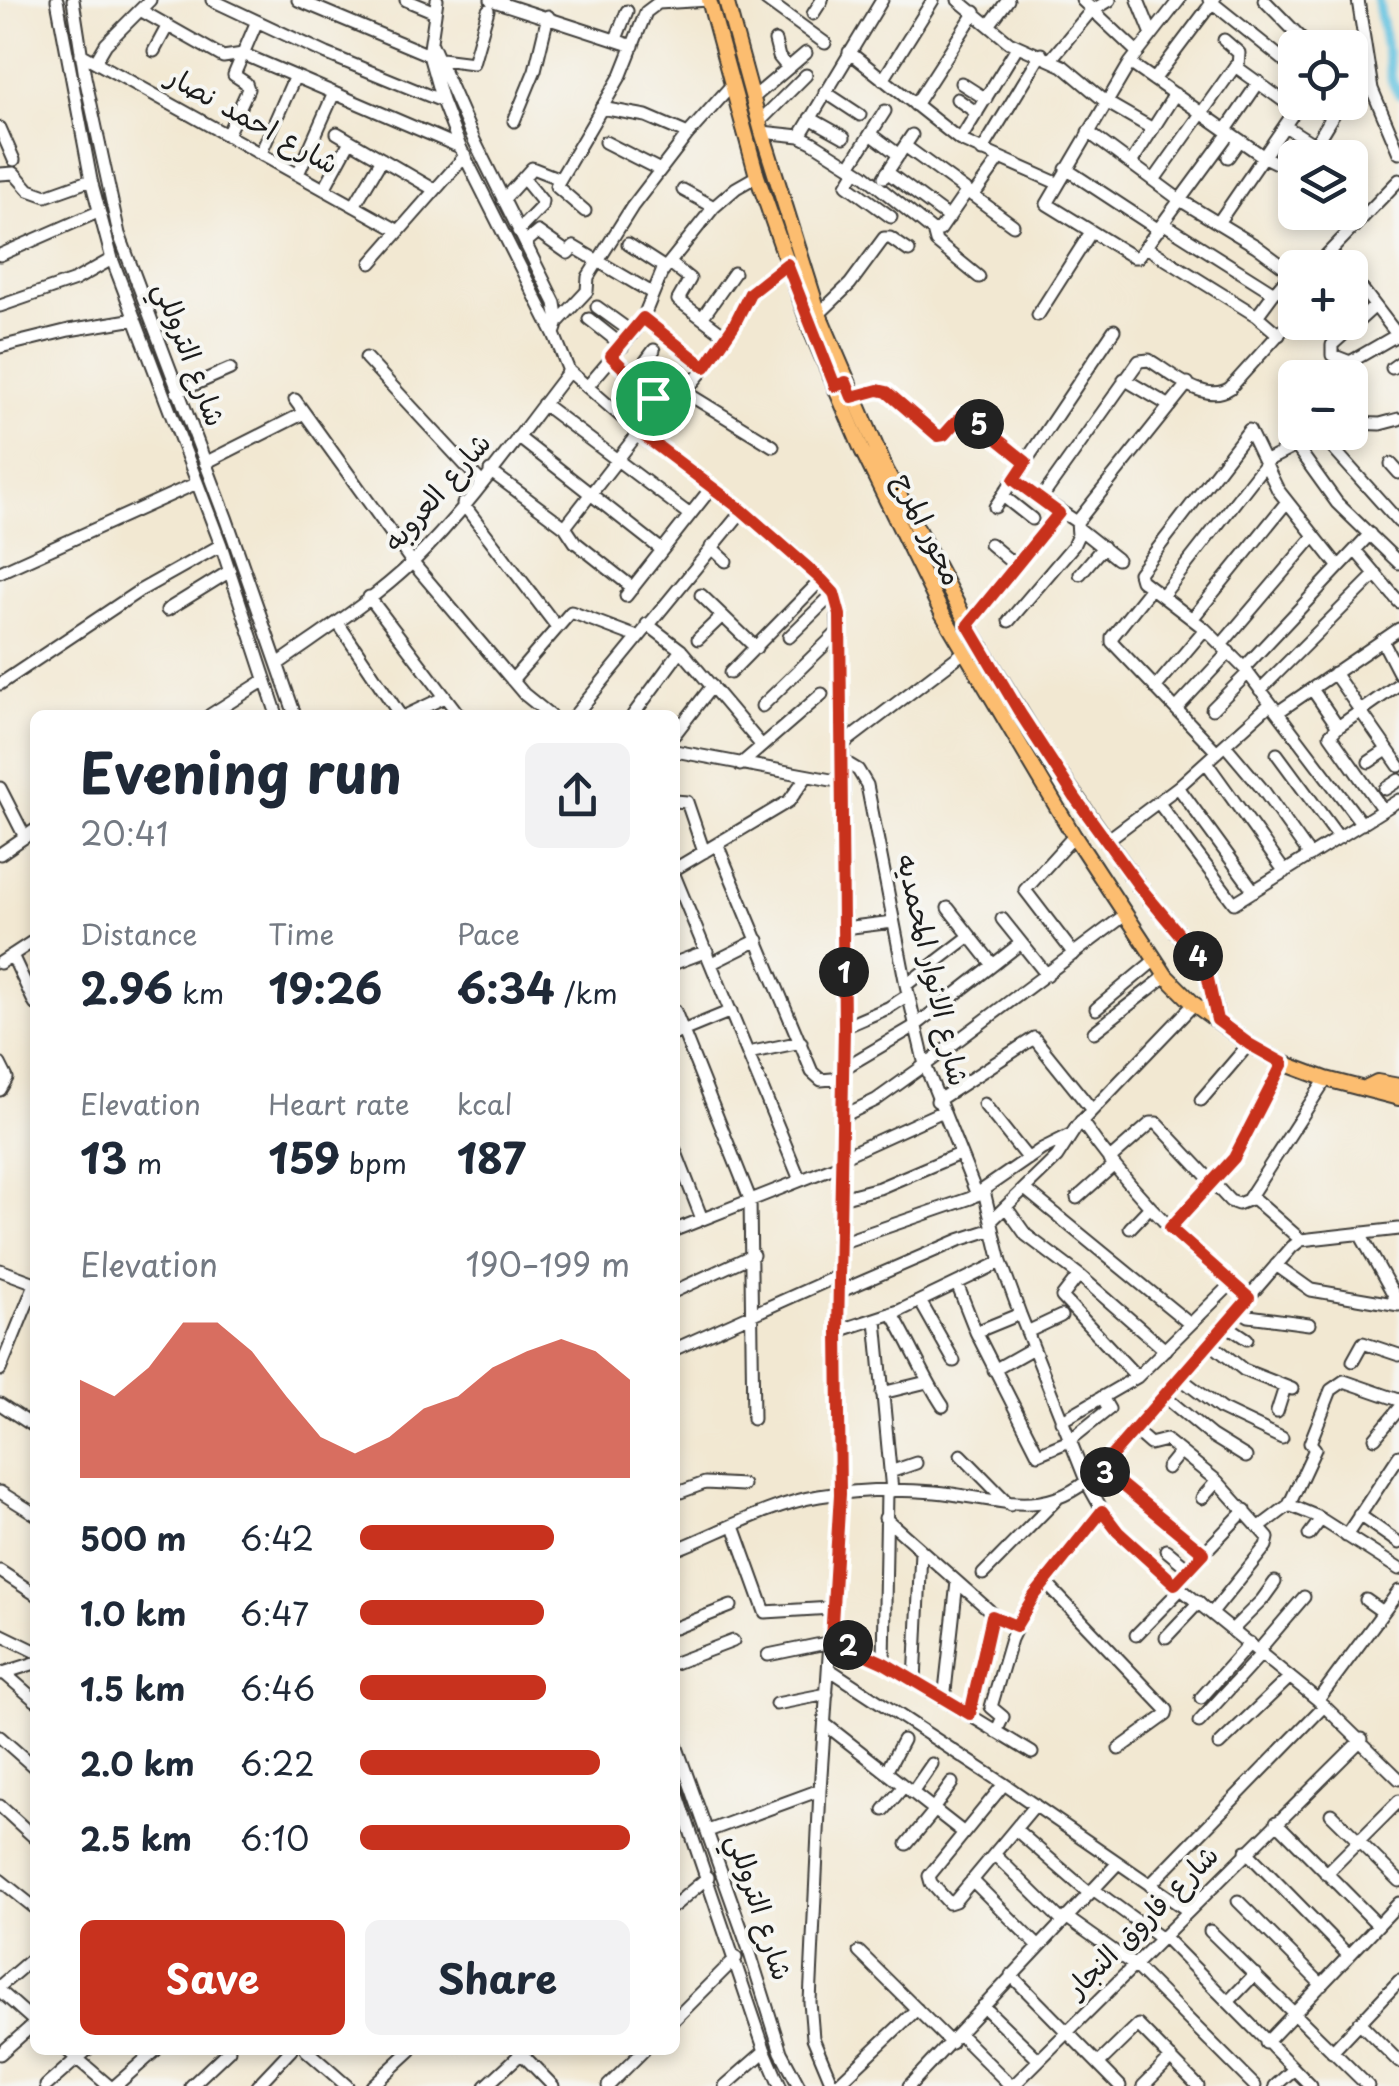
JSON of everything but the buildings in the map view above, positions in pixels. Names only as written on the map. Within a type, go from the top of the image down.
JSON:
[{"type":"main road","name":"محور المرج","points":[[709,0],[757,176],[787,264],[841,384],[900,532],[964,652],[1074,836],[1166,976],[1194,1004],[1283,1063],[1399,1098]]},
{"type":"main road","name":"محور المرج","points":[[731,4],[761,127],[841,384],[852,397],[968,625],[1038,742],[1139,886],[1205,965],[1217,1020]]},
{"type":"main road","name":"محور المرج","points":[[1367,1087],[1377,1082],[1399,1086]]},
{"type":"street","name":"شارع التروللي","points":[[57,0],[91,180],[112,259],[221,545],[275,710]]},
{"type":"street","name":"شارع التروللي","points":[[73,0],[118,234],[293,710]]},
{"type":"street","points":[[96,62],[106,44],[150,0]]},
{"type":"street","points":[[213,0],[442,101]]},
{"type":"street","points":[[298,0],[434,52],[474,63],[490,5],[548,16],[633,46]]},
{"type":"street","points":[[406,0],[436,6],[434,52],[442,101],[462,152],[556,328],[569,371],[639,432],[742,510],[834,593],[840,630],[844,761],[840,1494],[820,1790],[811,2020],[818,2056],[835,2086],[917,2009]]},
{"type":"street","points":[[585,211],[557,189],[621,75],[642,19],[658,3],[709,0]]},
{"type":"street","points":[[766,0],[825,42]]},
{"type":"street","points":[[812,14],[822,0]]},
{"type":"street","points":[[800,136],[882,0]]},
{"type":"street","points":[[883,80],[932,0]]},
{"type":"street","points":[[958,0],[1017,47],[1046,56],[1106,102],[1153,129]]},
{"type":"street","points":[[990,24],[1008,0]]},
{"type":"street","points":[[982,152],[1046,56],[1087,5],[1110,0]]},
{"type":"street","points":[[1138,0],[1151,32]]},
{"type":"street","points":[[1179,0],[1134,58],[1057,183],[1048,205],[1133,257],[1140,256],[1232,134],[1259,82]]},
{"type":"street","points":[[1264,0],[1293,30]]},
{"type":"street","points":[[1358,0],[1370,77],[1380,113],[1399,153]]},
{"type":"street","points":[[1154,80],[1212,1],[1278,55]]},
{"type":"street","points":[[1087,5],[1154,80],[1278,164]]},
{"type":"street","points":[[140,10],[223,56],[243,54],[462,152]]},
{"type":"street","points":[[616,40],[627,11]]},
{"type":"street","points":[[915,106],[976,12]]},
{"type":"street","points":[[1217,25],[1226,13]]},
{"type":"street","points":[[514,121],[535,70],[548,16]]},
{"type":"street","points":[[228,133],[248,89],[246,83],[234,77],[256,21]]},
{"type":"street","points":[[154,51],[168,25]]},
{"type":"street","points":[[1224,40],[1239,53],[1238,66]]},
{"type":"street","points":[[774,41],[788,68]]},
{"type":"street","points":[[960,140],[1017,47]]},
{"type":"street","points":[[434,52],[555,304],[556,328]]},
{"type":"street","points":[[753,98],[806,52]]},
{"type":"street","points":[[849,52],[960,140],[1057,183]]},
{"type":"street","name":"شارع احمد نصار","points":[[81,54],[399,231]]},
{"type":"street","points":[[1238,66],[1278,94]]},
{"type":"street","points":[[1154,180],[1232,68],[1238,66]]},
{"type":"street","points":[[806,75],[761,127],[800,136],[853,168],[932,231],[936,242],[979,277]]},
{"type":"street","points":[[261,153],[295,76]]},
{"type":"street","points":[[961,83],[986,98]]},
{"type":"street","points":[[556,328],[588,290],[588,278],[632,207],[688,134],[732,86]]},
{"type":"street","points":[[826,92],[860,114]]},
{"type":"street","points":[[298,174],[334,93]]},
{"type":"street","points":[[1131,163],[1175,94]]},
{"type":"street","points":[[957,99],[977,113]]},
{"type":"street","points":[[601,108],[646,116],[688,134]]},
{"type":"street","points":[[886,110],[870,134],[847,185],[891,217]]},
{"type":"street","points":[[810,118],[844,136]]},
{"type":"street","points":[[1218,223],[1289,120]]},
{"type":"street","points":[[1285,126],[1307,140]]},
{"type":"street","points":[[0,128],[14,160]]},
{"type":"street","points":[[1088,132],[1180,200],[1278,264]]},
{"type":"street","points":[[337,134],[435,190]]},
{"type":"street","points":[[870,134],[905,146],[1014,225]]},
{"type":"street","points":[[1228,156],[1232,134]]},
{"type":"street","points":[[324,189],[350,140]]},
{"type":"street","points":[[605,142],[660,170]]},
{"type":"street","points":[[878,186],[905,146]]},
{"type":"street","points":[[371,263],[435,190],[462,152]]},
{"type":"street","points":[[354,206],[382,159]]},
{"type":"street","points":[[932,231],[940,230],[999,160]]},
{"type":"street","points":[[503,200],[534,168],[560,179]]},
{"type":"street","points":[[1066,169],[1274,292]]},
{"type":"street","points":[[0,174],[14,172],[30,190],[46,196],[91,180]]},
{"type":"street","points":[[887,172],[948,218]]},
{"type":"street","points":[[587,387],[633,333],[668,266],[714,207],[757,176]]},
{"type":"street","points":[[518,231],[542,202],[524,179]]},
{"type":"street","points":[[1332,250],[1399,180]]},
{"type":"street","points":[[683,190],[714,207]]},
{"type":"street","points":[[0,255],[98,212]]},
{"type":"street","points":[[525,244],[538,232],[568,252],[574,248],[652,293]]},
{"type":"street","points":[[1038,315],[1090,232]]},
{"type":"street","points":[[819,314],[850,284],[884,238],[908,251]]},
{"type":"street","points":[[628,244],[690,279],[678,300],[726,336]]},
{"type":"street","points":[[1146,247],[1256,316],[1278,334]]},
{"type":"street","points":[[0,306],[76,280],[112,259]]},
{"type":"street","points":[[565,527],[639,432],[667,411],[705,367],[750,293],[787,264]]},
{"type":"street","points":[[702,318],[734,273]]},
{"type":"street","points":[[1256,316],[1278,288]]},
{"type":"street","points":[[1337,340],[1330,350],[1332,355],[1347,362],[1398,336],[1368,297]]},
{"type":"street","points":[[1368,311],[1375,306]]},
{"type":"street","points":[[597,307],[633,333]]},
{"type":"street","points":[[643,318],[705,367]]},
{"type":"street","points":[[0,346],[135,319]]},
{"type":"street","points":[[589,320],[623,346]]},
{"type":"street","points":[[1032,519],[999,501],[1114,330]]},
{"type":"street","points":[[1040,500],[1134,365],[1143,359],[1210,394],[1226,392],[1278,336]]},
{"type":"street","points":[[634,377],[654,350]]},
{"type":"street","points":[[611,356],[667,411]]},
{"type":"street","points":[[366,358],[486,477],[565,527],[574,542],[630,592],[712,487]]},
{"type":"street","points":[[177,392],[230,369]]},
{"type":"street","points":[[653,398],[680,370]]},
{"type":"street","name":"شارع العروبه","points":[[278,664],[412,562],[486,477],[569,371]]},
{"type":"street","points":[[1124,379],[1170,406]]},
{"type":"street","points":[[1009,621],[1073,546],[1077,525],[1188,383]]},
{"type":"street","points":[[852,397],[878,390],[887,392],[938,436],[944,435],[962,415],[968,415],[1026,462]]},
{"type":"street","points":[[684,392],[773,446]]},
{"type":"street","points":[[295,400],[412,562],[512,680],[543,710]]},
{"type":"street","points":[[543,404],[690,514]]},
{"type":"street","points":[[204,463],[304,413]]},
{"type":"street","points":[[1368,424],[1399,418]]},
{"type":"street","points":[[1339,567],[1286,503],[1252,430],[1248,430],[1140,570],[1139,577],[1205,629],[1246,671],[1362,824]]},
{"type":"street","points":[[518,437],[662,550]]},
{"type":"street","points":[[1162,596],[1267,462],[1289,450]]},
{"type":"street","points":[[1299,450],[1336,502],[1399,564]]},
{"type":"street","points":[[1336,450],[1399,522]]},
{"type":"street","points":[[1014,480],[1116,559]]},
{"type":"street","points":[[0,572],[196,483]]},
{"type":"street","points":[[1192,619],[1286,503]]},
{"type":"street","points":[[463,504],[558,627]]},
{"type":"street","points":[[580,710],[742,510]]},
{"type":"street","points":[[968,625],[1059,513]]},
{"type":"street","points":[[1212,710],[1370,534]]},
{"type":"street","points":[[1176,709],[1313,537]]},
{"type":"street","points":[[990,544],[1016,566]]},
{"type":"street","points":[[0,684],[139,591],[221,545]]},
{"type":"street","points":[[1080,574],[1103,547]]},
{"type":"street","points":[[712,548],[726,562]]},
{"type":"street","points":[[1355,550],[1399,602]]},
{"type":"street","points":[[167,610],[230,571]]},
{"type":"street","points":[[1260,690],[1376,574]]},
{"type":"street","points":[[730,673],[822,580]]},
{"type":"street","points":[[1150,588],[1112,639],[1155,688],[1263,790],[1310,856]]},
{"type":"street","points":[[790,637],[834,593]]},
{"type":"street","points":[[701,595],[756,648]]},
{"type":"street","points":[[370,597],[455,710]]},
{"type":"street","points":[[512,680],[574,611],[637,638]]},
{"type":"street","points":[[698,639],[722,616]]},
{"type":"street","points":[[338,622],[400,710]]},
{"type":"street","points":[[647,624],[681,650],[762,746]]},
{"type":"street","points":[[1155,688],[1205,629]]},
{"type":"street","points":[[1106,841],[1274,708],[1312,689],[1399,629]]},
{"type":"street","points":[[762,706],[840,630]]},
{"type":"street","points":[[1382,640],[1399,673]]},
{"type":"street","points":[[637,710],[681,650]]},
{"type":"street","points":[[843,744],[964,652]]},
{"type":"street","points":[[1334,673],[1399,766]]},
{"type":"street","points":[[218,710],[265,680]]},
{"type":"street","points":[[1384,810],[1330,734],[1399,684]]},
{"type":"street","points":[[680,728],[712,686]]},
{"type":"street","points":[[1312,689],[1338,727]]},
{"type":"street","points":[[740,765],[822,694]]},
{"type":"street","points":[[415,710],[445,697]]},
{"type":"street","points":[[1369,762],[1387,750]]},
{"type":"street","points":[[680,753],[842,782]]},
{"type":"street","points":[[1278,754],[1338,838]]},
{"type":"street","name":"شارع الانوار المحمديه","points":[[844,761],[858,770],[867,785],[915,1026],[939,1106],[981,1193],[1000,1262],[1069,1441],[1102,1511],[1118,1532],[1178,1586],[1362,1739],[1399,1779]]},
{"type":"street","points":[[1206,762],[1284,872]]},
{"type":"street","points":[[680,869],[788,801],[807,776]]},
{"type":"street","points":[[1386,789],[1399,780]]},
{"type":"street","points":[[1178,787],[1254,891]]},
{"type":"street","points":[[0,788],[30,833],[0,854]]},
{"type":"street","points":[[1158,802],[1234,903],[1399,800]]},
{"type":"street","points":[[680,801],[687,802],[704,852]]},
{"type":"street","points":[[1074,836],[1025,888],[1074,954]]},
{"type":"street","points":[[717,844],[815,1076],[821,1080],[843,1073],[915,1026],[1021,942]]},
{"type":"street","points":[[680,885],[800,1180]]},
{"type":"street","points":[[948,908],[994,965]]},
{"type":"street","points":[[842,1116],[876,1100],[1125,914]]},
{"type":"street","points":[[1002,919],[1047,975]]},
{"type":"street","points":[[844,928],[893,922]]},
{"type":"street","points":[[844,1027],[866,1019],[907,990],[970,936]]},
{"type":"street","points":[[680,963],[758,940]]},
{"type":"street","points":[[0,963],[30,943]]},
{"type":"street","points":[[12,955],[30,993]]},
{"type":"street","points":[[1096,1009],[1155,960]]},
{"type":"street","points":[[1094,1032],[1166,976]]},
{"type":"street","points":[[839,1292],[992,1225],[1057,1157],[1081,1121],[1194,1004]]},
{"type":"street","points":[[680,1033],[731,1011]]},
{"type":"street","points":[[680,1035],[750,1199],[753,1419]]},
{"type":"street","points":[[680,1228],[842,1160],[939,1106],[1034,1038],[1092,1110]]},
{"type":"street","points":[[748,1053],[801,1042]]},
{"type":"street","points":[[1200,1100],[1249,1044]]},
{"type":"street","points":[[1170,1228],[1234,1158],[1283,1063]]},
{"type":"street","points":[[0,1064],[7,1078],[0,1090]]},
{"type":"street","points":[[1077,1198],[1154,1122],[1233,1203],[1249,1198],[1326,1079]]},
{"type":"street","points":[[984,1104],[1028,1160]]},
{"type":"street","points":[[1081,1121],[1150,1207],[1249,1298]]},
{"type":"street","points":[[840,1243],[981,1193],[1070,1136]]},
{"type":"street","points":[[841,1198],[879,1188],[959,1154]]},
{"type":"street","points":[[680,1163],[702,1219]]},
{"type":"street","points":[[1025,1189],[1190,1324]]},
{"type":"street","points":[[1249,1198],[1301,1240]]},
{"type":"street","points":[[1006,1207],[1026,1236],[1079,1275],[1164,1350]]},
{"type":"street","points":[[1130,1228],[1150,1207]]},
{"type":"street","points":[[983,1574],[1058,1498],[1087,1483],[1301,1240],[1399,1229]]},
{"type":"street","points":[[1360,1234],[1398,1301]]},
{"type":"street","points":[[680,1289],[753,1255]]},
{"type":"street","points":[[838,1331],[876,1320],[1000,1262]]},
{"type":"street","points":[[1276,1264],[1312,1290],[1398,1301]]},
{"type":"street","points":[[0,1270],[30,1282]]},
{"type":"street","points":[[680,1347],[840,1275]]},
{"type":"street","points":[[1079,1275],[1062,1297],[1137,1377]]},
{"type":"street","points":[[957,1284],[994,1370],[1038,1454],[1069,1441],[1109,1409],[1102,1397]]},
{"type":"street","points":[[1061,1421],[1137,1377],[1231,1284]]},
{"type":"street","points":[[920,1301],[954,1362]]},
{"type":"street","points":[[1239,1310],[1249,1316],[1309,1324]]},
{"type":"street","points":[[892,1313],[927,1382],[944,1406]]},
{"type":"street","points":[[0,1370],[30,1314]]},
{"type":"street","points":[[976,1332],[1020,1314]]},
{"type":"street","points":[[1027,1332],[1061,1316]]},
{"type":"street","points":[[876,1320],[890,1472],[884,1663]]},
{"type":"street","points":[[1226,1325],[1248,1339]]},
{"type":"street","points":[[1210,1343],[1244,1370],[1288,1388],[1277,1412]]},
{"type":"street","points":[[1354,1362],[1363,1343],[1399,1355]]},
{"type":"street","points":[[994,1370],[1033,1348]]},
{"type":"street","points":[[1180,1378],[1220,1409],[1282,1438]]},
{"type":"street","points":[[1260,1527],[1289,1505],[1314,1449],[1310,1443],[1332,1389],[1344,1381],[1399,1400]]},
{"type":"street","points":[[882,1393],[927,1382]]},
{"type":"street","points":[[1165,1396],[1212,1436],[1246,1457]]},
{"type":"street","points":[[0,1404],[30,1424]]},
{"type":"street","points":[[1374,1438],[1396,1418]]},
{"type":"street","points":[[1134,1430],[1150,1444],[1164,1439],[1217,1482],[1268,1538],[1266,1546],[1212,1613]]},
{"type":"street","points":[[1168,1468],[1180,1452]]},
{"type":"street","points":[[961,1454],[1010,1505]]},
{"type":"street","points":[[1346,1536],[1399,1456]]},
{"type":"street","points":[[890,1472],[916,1463]]},
{"type":"street","points":[[1101,1468],[1204,1553]]},
{"type":"street","points":[[680,1492],[712,1482],[743,1485]]},
{"type":"street","points":[[1202,1498],[1217,1482]]},
{"type":"street","points":[[0,1492],[30,1511]]},
{"type":"street","points":[[680,1548],[788,1504],[840,1494],[942,1492],[1010,1505],[1058,1498]]},
{"type":"street","points":[[1289,1505],[1321,1520],[1399,1569]]},
{"type":"street","points":[[1136,1634],[1189,1569],[1245,1510]]},
{"type":"street","points":[[996,1732],[1003,1717],[991,1705],[1016,1626],[1045,1582],[1102,1511]]},
{"type":"street","points":[[1360,1515],[1399,1543]]},
{"type":"street","points":[[886,1518],[992,1616],[1016,1626]]},
{"type":"street","points":[[1310,1535],[1321,1520]]},
{"type":"street","points":[[734,1526],[765,1612],[832,1608]]},
{"type":"street","points":[[1166,1550],[1189,1569]]},
{"type":"street","points":[[914,1682],[922,1551]]},
{"type":"street","points":[[0,1571],[30,1591]]},
{"type":"street","points":[[944,1700],[958,1582]]},
{"type":"street","points":[[1045,1582],[1167,1710],[1166,1715],[1119,1748]]},
{"type":"street","points":[[1232,1630],[1276,1582]]},
{"type":"street","points":[[1150,1885],[1321,1703],[1399,1591]]},
{"type":"street","points":[[1199,1722],[1304,1597]]},
{"type":"street","points":[[1366,1600],[1383,1612]]},
{"type":"street","points":[[1166,1636],[1199,1602]]},
{"type":"street","points":[[680,1626],[731,1606]]},
{"type":"street","points":[[970,1714],[992,1616]]},
{"type":"street","points":[[0,1634],[30,1649]]},
{"type":"street","points":[[768,1655],[831,1640],[884,1663],[1032,1753]]},
{"type":"street","points":[[680,1661],[733,1641]]},
{"type":"street","points":[[1201,1698],[1257,1649]]},
{"type":"street","points":[[2,1673],[30,1665]]},
{"type":"street","points":[[829,1669],[1187,1910]]},
{"type":"street","points":[[2,1673],[30,1696]]},
{"type":"street","points":[[1219,1745],[1290,1677]]},
{"type":"street","points":[[776,1704],[827,1694]]},
{"type":"street","points":[[825,1724],[964,1833]]},
{"type":"street","points":[[0,1737],[30,1764]]},
{"type":"street","name":"شارع فاروق النجار","points":[[955,2038],[1009,2084],[1016,2083],[1362,1739]]},
{"type":"street","points":[[886,1772],[903,1740]]},
{"type":"street","name":"شارع التروللي","points":[[680,1755],[780,2052],[798,2086]]},
{"type":"street","points":[[884,1810],[932,1764]]},
{"type":"street","points":[[907,1844],[952,1783]]},
{"type":"street","points":[[1004,1784],[930,1874],[931,1884],[952,1904],[1035,1805]]},
{"type":"street","points":[[708,1831],[820,1790]]},
{"type":"street","name":"شارع التروللي","points":[[680,1800],[780,2086]]},
{"type":"street","points":[[1326,1874],[1399,1802]]},
{"type":"street","points":[[0,1806],[30,1833]]},
{"type":"street","points":[[1331,1814],[1399,1881]]},
{"type":"street","points":[[680,1822],[686,1817]]},
{"type":"street","points":[[1276,1822],[1378,1925]]},
{"type":"street","points":[[1015,1829],[1091,1891],[1161,1937],[1311,2086]]},
{"type":"street","points":[[1246,1851],[1349,1956]]},
{"type":"street","points":[[994,1854],[1064,1919],[1135,1966],[1255,2086]]},
{"type":"street","points":[[909,2086],[1118,1863]]},
{"type":"street","points":[[680,1901],[708,1878]]},
{"type":"street","points":[[0,1880],[30,1904]]},
{"type":"street","points":[[972,1880],[1038,1946]]},
{"type":"street","points":[[1238,1901],[1322,1984]]},
{"type":"street","points":[[1266,2043],[1399,1903]]},
{"type":"street","points":[[1210,1931],[1368,2086]]},
{"type":"street","points":[[858,1952],[917,2009],[955,2038]]},
{"type":"street","points":[[680,2014],[736,1958]]},
{"type":"street","points":[[30,1961],[0,1989],[30,2018]]},
{"type":"street","points":[[1228,2002],[1255,1974]]},
{"type":"street","points":[[1011,1975],[1120,2086]]},
{"type":"street","points":[[1332,2052],[1399,1981]]},
{"type":"street","points":[[1388,1992],[1399,2004]]},
{"type":"street","points":[[984,2006],[1039,2060]]},
{"type":"street","points":[[1359,2022],[1399,2062]]},
{"type":"street","points":[[1099,2063],[1138,2024],[1198,2086]]},
{"type":"street","points":[[0,2054],[30,2027]]},
{"type":"street","points":[[724,2086],[765,2051]]},
{"type":"street","points":[[46,2086],[75,2055]]},
{"type":"street","points":[[79,2055],[112,2086],[150,2055]]},
{"type":"street","points":[[191,2086],[225,2055]]},
{"type":"street","points":[[257,2086],[287,2055]]},
{"type":"street","points":[[312,2055],[347,2086]]},
{"type":"street","points":[[372,2086],[406,2055]]},
{"type":"street","points":[[486,2086],[517,2055]]},
{"type":"street","points":[[525,2055],[553,2086]]},
{"type":"street","points":[[608,2086],[639,2055]]},
{"type":"street","points":[[1143,2086],[1171,2058]]},
{"type":"street","points":[[1275,2086],[1294,2069]]},
{"type":"waterway","points":[[1378,0],[1392,81],[1399,94]]},
{"type":"route","points":[[787,264],[835,386],[846,382],[852,397],[878,390],[887,392],[938,436],[944,435],[962,415],[968,415],[1026,462],[1014,480],[1059,513],[968,625],[1076,799],[1139,886],[1205,965],[1217,1020],[1283,1063],[1234,1158],[1170,1228],[1249,1298],[1101,1468],[1204,1553],[1175,1584],[1118,1532],[1102,1511],[1034,1596],[1016,1626],[992,1616],[970,1714],[868,1654],[831,1639],[840,1494],[838,1331],[844,1027],[843,744],[837,601],[822,580],[742,510],[639,432],[667,411],[653,398],[611,356],[643,318],[705,367],[750,293],[787,264]]}]
